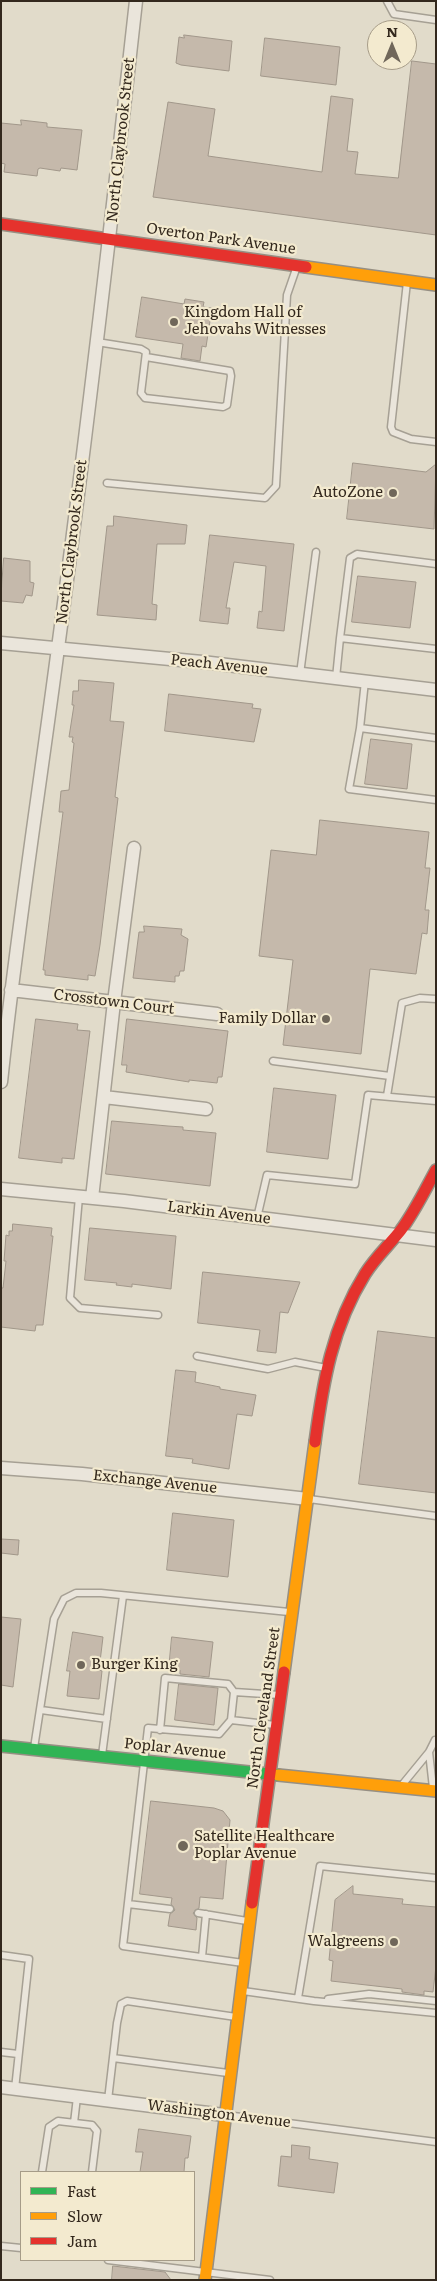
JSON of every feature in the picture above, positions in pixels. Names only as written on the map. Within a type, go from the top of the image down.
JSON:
[{"type":"main road","name":"Overton Park Avenue","points":[[1,224],[436,285]]},
{"type":"main road","name":"North Cleveland Street","points":[[205,2276],[236,2017],[327,1368],[336,1332],[353,1294],[373,1261],[397,1235],[423,1195],[436,1170]]},
{"type":"main road","name":"Poplar Avenue","points":[[1,1746],[435,1791]]},
{"type":"street","name":"North Claybrook Street","points":[[1,1082],[11,990],[58,648],[110,238],[136,1]]},
{"type":"street","name":"Peach Avenue","points":[[1,643],[436,690]]},
{"type":"street","points":[[86,1198],[104,1097],[134,848]]},
{"type":"street","name":"Crosstown Court","points":[[11,990],[217,1014]]},
{"type":"street","points":[[104,1097],[206,1109]]},
{"type":"street","name":"Larkin Avenue","points":[[1,1189],[436,1240]]},
{"type":"street","name":"Exchange Avenue","points":[[1,1468],[82,1474],[308,1499]]},
{"type":"street","name":"Washington Avenue","points":[[1,2087],[224,2114]]},
{"type":"lane","points":[[387,1],[394,14],[436,20]]},
{"type":"lane","points":[[107,483],[265,498],[276,486],[287,295],[298,265]]},
{"type":"lane","points":[[408,281],[391,427],[393,432],[410,439],[436,442]]},
{"type":"lane","points":[[97,342],[141,349],[146,352],[141,393],[145,398],[223,407],[226,405],[232,376],[230,371],[146,357]]},
{"type":"lane","points":[[300,674],[316,552]]},
{"type":"lane","points":[[336,678],[350,558],[357,554],[436,564]]},
{"type":"lane","points":[[340,638],[436,649]]},
{"type":"lane","points":[[365,681],[360,728],[349,788],[436,800]]},
{"type":"lane","points":[[360,728],[436,738]]},
{"type":"lane","points":[[387,1096],[402,1003],[420,998],[436,999]]},
{"type":"lane","points":[[273,1061],[390,1076]]},
{"type":"lane","points":[[257,1218],[267,1175],[355,1184],[368,1095],[436,1101]]},
{"type":"lane","points":[[86,1198],[70,1298],[80,1308],[158,1315]]},
{"type":"lane","points":[[198,1356],[268,1369],[295,1362],[327,1368]]},
{"type":"lane","points":[[308,1499],[436,1516]]},
{"type":"lane","points":[[34,1749],[54,1619],[64,1599],[76,1593],[101,1593],[293,1612]]},
{"type":"lane","points":[[102,1756],[123,1596]]},
{"type":"lane","points":[[160,1730],[165,1678],[228,1684],[234,1692],[231,1720],[219,1734],[160,1730],[148,1728],[123,1946],[244,1963]]},
{"type":"lane","points":[[234,1692],[281,1695]]},
{"type":"lane","points":[[41,1710],[107,1719]]},
{"type":"lane","points":[[231,1720],[278,1725]]},
{"type":"lane","points":[[399,1787],[436,1741]]},
{"type":"lane","points":[[428,1752],[435,1791]]},
{"type":"lane","points":[[298,1998],[320,1866],[436,1878]]},
{"type":"lane","points":[[128,1904],[170,1909]]},
{"type":"lane","points":[[198,1913],[249,1921]]},
{"type":"lane","points":[[202,1957],[206,1914]]},
{"type":"lane","points":[[1,1955],[29,1959],[15,2089]]},
{"type":"lane","points":[[240,1991],[314,2001],[436,2013]]},
{"type":"lane","points":[[314,2001],[369,1994],[436,2001]]},
{"type":"lane","points":[[108,2100],[121,2004],[127,2001],[236,2017]]},
{"type":"lane","points":[[1,2052],[18,2054]]},
{"type":"lane","points":[[113,2058],[230,2074]]},
{"type":"lane","points":[[74,2123],[77,2097]]},
{"type":"lane","name":"Washington Avenue","points":[[224,2114],[436,2142]]},
{"type":"lane","points":[[42,2171],[49,2127],[58,2121],[92,2125],[97,2131],[92,2171]]},
{"type":"lane","points":[[1,2246],[20,2248]]},
{"type":"lane","points":[[114,2261],[205,2276],[270,2280]]},
{"type":"building","points":[[184,35],[232,41],[229,71],[176,63],[179,37],[184,38]]},
{"type":"building","points":[[265,38],[340,47],[336,85],[261,76]]},
{"type":"building","points":[[417,62],[436,64],[436,235],[153,197],[168,102],[215,109],[208,156],[322,172],[331,96],[353,99],[347,151],[358,152],[355,174],[398,178],[411,70],[417,70]]},
{"type":"building","points":[[21,120],[47,123],[47,127],[82,130],[77,170],[61,168],[60,171],[40,168],[38,169],[37,176],[4,172],[5,164],[1,163],[1,123],[21,125]]},
{"type":"building","name":"Kingdom Hall of Jehovahs Witnesses","points":[[142,297],[184,304],[185,299],[204,302],[203,307],[212,308],[206,347],[202,346],[200,361],[181,358],[183,344],[136,337]]},
{"type":"building","name":"AutoZone","points":[[353,463],[426,472],[436,464],[434,529],[347,519]]},
{"type":"building","points":[[114,516],[187,525],[185,544],[157,544],[152,604],[157,605],[156,620],[97,615],[107,526],[113,526]]},
{"type":"building","points":[[210,535],[294,544],[284,631],[257,628],[259,611],[262,612],[266,566],[234,562],[226,608],[230,608],[228,624],[200,621]]},
{"type":"building","points":[[4,558],[30,561],[30,582],[34,583],[32,596],[26,595],[23,603],[1,601]]},
{"type":"building","points":[[358,576],[416,582],[410,628],[352,622]]},
{"type":"building","points":[[79,680],[114,683],[110,721],[124,722],[115,797],[118,798],[100,945],[95,976],[88,975],[88,980],[45,975],[45,970],[43,970],[63,812],[59,812],[61,791],[69,790],[74,743],[72,742],[73,737],[69,737],[74,705],[72,705],[73,691],[78,691]]},
{"type":"building","points":[[169,694],[253,704],[252,708],[261,709],[254,742],[165,731]]},
{"type":"building","points":[[371,739],[412,744],[407,789],[365,784]]},
{"type":"building","points":[[320,820],[429,832],[425,868],[430,868],[425,910],[429,910],[427,934],[422,933],[416,974],[370,969],[361,1054],[283,1045],[293,960],[259,956],[271,850],[316,855]]},
{"type":"building","points":[[144,926],[182,929],[181,935],[188,939],[184,971],[180,971],[179,976],[175,976],[175,982],[133,978],[139,932],[144,932]]},
{"type":"building","points":[[36,1019],[78,1024],[77,1030],[90,1031],[74,1159],[62,1158],[62,1163],[19,1158]]},
{"type":"building","points":[[127,1019],[228,1031],[222,1077],[218,1077],[217,1083],[189,1080],[189,1082],[126,1072],[127,1065],[122,1065]]},
{"type":"building","points":[[274,1088],[336,1095],[328,1159],[267,1152]]},
{"type":"building","points":[[112,1121],[183,1127],[183,1130],[216,1133],[210,1186],[106,1174]]},
{"type":"building","points":[[13,1224],[52,1228],[51,1236],[53,1236],[43,1325],[36,1325],[35,1331],[1,1327],[1,1288],[3,1288],[6,1261],[4,1261],[6,1235],[9,1236],[9,1231],[12,1231]]},
{"type":"building","points":[[90,1228],[176,1236],[171,1289],[132,1284],[132,1287],[116,1285],[117,1283],[85,1280]]},
{"type":"building","points":[[203,1272],[300,1282],[288,1313],[280,1312],[276,1353],[257,1351],[260,1330],[198,1323]]},
{"type":"building","points":[[378,1331],[436,1338],[436,1493],[359,1484]]},
{"type":"building","points":[[176,1370],[196,1372],[195,1382],[220,1387],[220,1389],[256,1395],[252,1416],[237,1414],[229,1469],[192,1463],[193,1459],[166,1456]]},
{"type":"building","points":[[173,1513],[234,1520],[228,1577],[167,1570]]},
{"type":"building","points":[[1,1539],[19,1540],[18,1555],[1,1553]]},
{"type":"building","points":[[1,1617],[21,1619],[13,1687],[1,1685]]},
{"type":"building","name":"Burger King","points":[[73,1632],[103,1637],[99,1670],[102,1671],[99,1699],[67,1696],[70,1671],[67,1671]]},
{"type":"building","points":[[172,1637],[213,1642],[209,1677],[180,1674],[180,1670],[169,1669]]},
{"type":"building","points":[[179,1684],[218,1688],[214,1725],[175,1720]]},
{"type":"building","points":[[151,1801],[214,1808],[223,1811],[230,1820],[223,1899],[200,1897],[199,1908],[193,1913],[197,1918],[196,1930],[168,1926],[170,1914],[175,1910],[171,1904],[172,1898],[140,1894]]},
{"type":"building","points":[[353,1886],[353,1894],[403,1899],[402,1904],[436,1907],[436,1966],[433,1992],[424,1991],[424,1995],[402,1992],[402,1989],[331,1981],[333,1961],[329,1960],[335,1900]]},
{"type":"building","points":[[139,2129],[191,2136],[188,2158],[185,2158],[184,2171],[140,2171],[143,2152],[136,2152]]},
{"type":"building","points":[[292,2145],[310,2147],[309,2159],[338,2163],[334,2193],[278,2186],[281,2156],[291,2157]]},
{"type":"building","points":[[113,2266],[165,2272],[171,2280],[112,2280]]},
{"type":"traffic: fast","points":[[1,1746],[278,1775]]},
{"type":"traffic: slow","points":[[306,267],[436,285]]},
{"type":"traffic: slow","points":[[284,1672],[315,1442]]},
{"type":"traffic: slow","points":[[278,1775],[436,1791]]},
{"type":"traffic: slow","points":[[205,2280],[252,1903]]},
{"type":"traffic: jam","points":[[1,224],[306,267]]},
{"type":"traffic: jam","points":[[315,1442],[326,1376],[344,1314],[365,1274],[406,1223],[436,1170]]},
{"type":"traffic: jam","points":[[252,1903],[284,1672]]},
{"type":"place","name":"Kingdom Hall of Jehovahs Witnesses","points":[[174,322]]},
{"type":"place","name":"AutoZone","points":[[393,493]]},
{"type":"place","name":"Family Dollar","points":[[326,1019]]},
{"type":"place","name":"Burger King","points":[[81,1665]]},
{"type":"place","name":"Satellite Healthcare Poplar Avenue","points":[[183,1846]]},
{"type":"place","name":"Walgreens","points":[[394,1942]]}]
